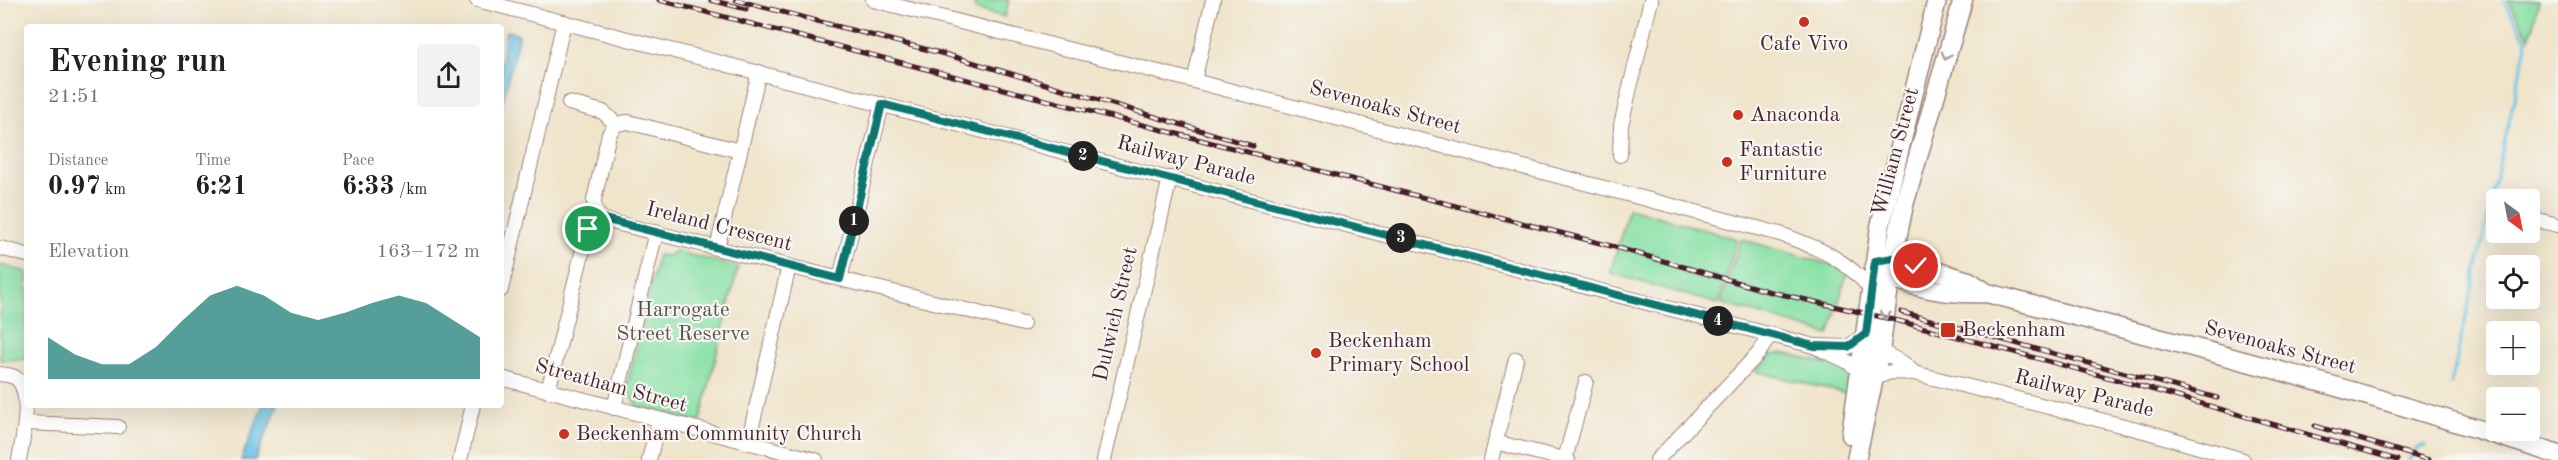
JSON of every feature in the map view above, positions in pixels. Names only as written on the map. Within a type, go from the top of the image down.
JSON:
[{"type":"main road","name":"William Street","points":[[1856,460],[1868,375],[1866,334],[1874,264],[1885,203],[1937,0]]},
{"type":"main road","name":"William Street","points":[[1846,460],[1868,375],[1880,351],[1893,258],[1904,204],[1963,0]]},
{"type":"main road","name":"Sevenoaks Street","points":[[1874,264],[1893,258],[1969,281],[1987,293]]},
{"type":"main road","name":"Sevenoaks Street","points":[[1874,264],[1891,278],[1963,294],[1987,293],[2334,386],[2558,454]]},
{"type":"street","name":"Railway Parade","points":[[477,0],[1814,346],[1848,347],[1866,334]]},
{"type":"street","name":"Sevenoaks Street","points":[[873,0],[1780,234],[1817,247],[1857,274],[1871,290]]},
{"type":"street","points":[[1194,81],[1213,0]]},
{"type":"street","points":[[1620,155],[1621,125],[1651,0]]},
{"type":"street","points":[[504,277],[564,22]]},
{"type":"street","points":[[717,248],[759,72]]},
{"type":"street","points":[[569,103],[603,112],[616,124]]},
{"type":"street","points":[[840,279],[882,104]]},
{"type":"street","points":[[548,391],[588,229],[597,215],[594,200],[609,134],[616,124],[628,122],[740,151]]},
{"type":"street","name":"Dulwich Street","points":[[1104,460],[1170,178]]},
{"type":"street","name":"Ireland Crescent","points":[[597,215],[604,219],[717,248],[1023,324]]},
{"type":"street","points":[[2540,221],[2558,225]]},
{"type":"street","points":[[614,408],[656,232]]},
{"type":"street","points":[[0,248],[24,254]]},
{"type":"street","points":[[748,443],[789,266]]},
{"type":"street","points":[[1656,460],[1764,347],[1771,334]]},
{"type":"street","name":"Railway Parade","points":[[1814,346],[1846,360],[1868,375],[1890,372],[1914,373],[2148,432],[2243,460]]},
{"type":"street","name":"Railway Parade","points":[[1880,351],[1903,363],[1914,373]]},
{"type":"street","points":[[1491,460],[1516,358]]},
{"type":"street","points":[[0,375],[12,376],[18,380],[22,387],[24,401]]},
{"type":"street","name":"Streatham Street","points":[[504,379],[816,460]]},
{"type":"street","points":[[1495,442],[1566,460],[1586,382]]},
{"type":"street","points":[[19,460],[27,423],[25,408]]},
{"type":"street","points":[[460,460],[472,408]]},
{"type":"street","points":[[649,460],[659,420]]},
{"type":"street","points":[[27,423],[118,427]]},
{"type":"green space","points":[[976,0],[1009,0],[1005,17],[974,9]]},
{"type":"green space","points":[[2508,0],[2539,0],[2530,38]]},
{"type":"green space","points":[[1629,208],[1737,239],[1718,304],[1610,273]]},
{"type":"green space","points":[[1741,239],[1848,270],[1829,335],[1721,303]]},
{"type":"green space","name":"Harrogate Street Reserve","points":[[675,251],[738,267],[700,422],[638,407],[626,389],[658,255],[667,256]]},
{"type":"green space","points":[[0,265],[24,271],[24,359],[0,360]]},
{"type":"green space","points":[[1783,353],[1844,368],[1850,380],[1848,394],[1755,371],[1772,355]]},
{"type":"water","points":[[506,31],[519,34],[504,96]]},
{"type":"water","points":[[262,408],[277,408],[255,460],[241,460]]},
{"type":"waterway","points":[[2451,384],[2527,40],[2503,0]]},
{"type":"waterway","points":[[2409,460],[2416,449],[2426,445]]},
{"type":"railway","points":[[659,0],[1615,247],[1767,291],[1899,321],[2140,386],[2397,460]]},
{"type":"railway","points":[[711,0],[746,9]]},
{"type":"railway","points":[[736,0],[948,55],[1253,146]]},
{"type":"railway","points":[[1901,312],[2217,398]]},
{"type":"railway","points":[[2315,426],[2429,460]]},
{"type":"place","name":"Cafe Vivo","points":[[1804,22]]},
{"type":"place","name":"Anaconda","points":[[1738,115]]},
{"type":"place","name":"Fantastic Furniture","points":[[1727,162]]},
{"type":"place","name":"Beckenham","points":[[1948,330]]},
{"type":"place","name":"Beckenham Primary School","points":[[1316,353]]},
{"type":"place","name":"Beckenham Community Church","points":[[564,434]]},
{"type":"route","points":[[588,229],[597,215],[604,219],[840,279],[882,104],[1814,346],[1848,347],[1866,334],[1875,261],[1893,258],[1916,266]]}]
